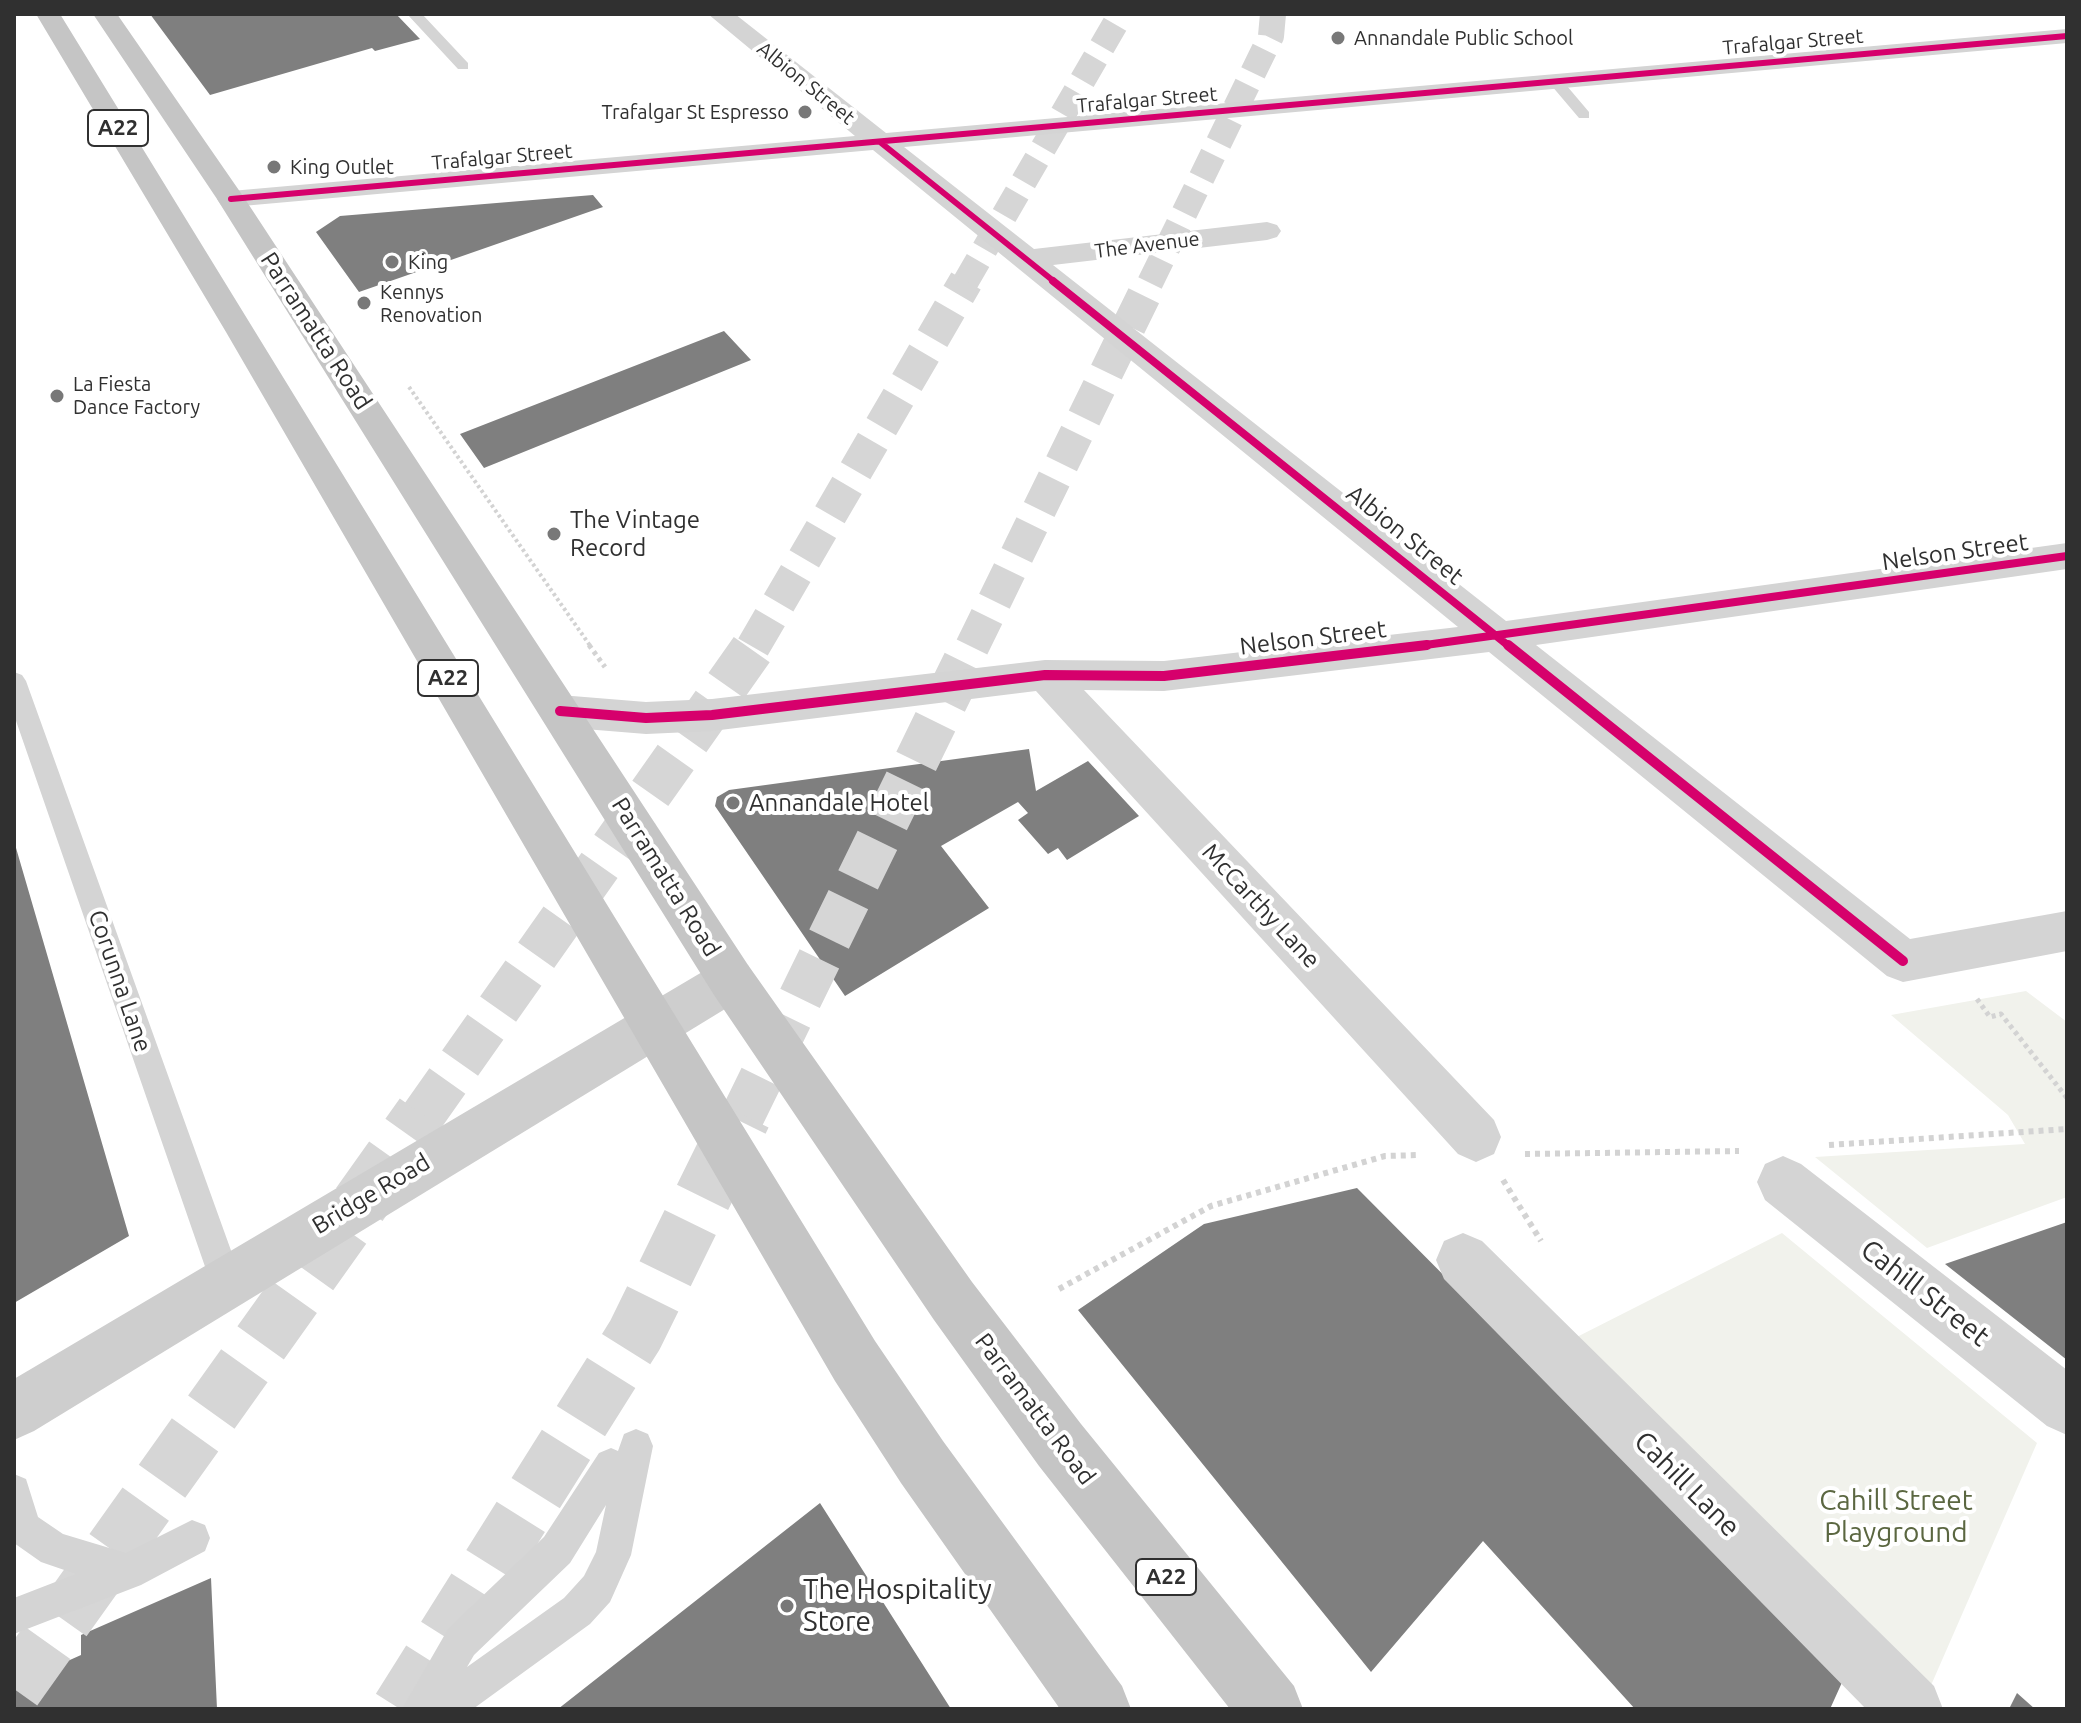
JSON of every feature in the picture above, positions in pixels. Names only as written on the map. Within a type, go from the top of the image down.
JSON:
[{"type":"highway","name":"A22","points":[[48,14],[242,332],[855,1361],[922,1462],[1099,1709]]},
{"type":"highway","name":"Parramatta Road","points":[[105,14],[231,199],[731,980],[980,1337],[1060,1445],[1271,1709]]},
{"type":"main road","name":"Bridge Road","points":[[14,1411],[731,980]]},
{"type":"street","name":"Albion Street","points":[[720,14],[1903,961],[2067,931]]},
{"type":"street","name":"Trafalgar Street","points":[[231,199],[2067,36]]},
{"type":"street","name":"The Avenue","points":[[1027,259],[1267,231]]},
{"type":"street","name":"Nelson Street","points":[[560,711],[646,718],[712,715],[1045,675],[1164,676],[1499,636],[2067,556]]},
{"type":"street","name":"McCarthy Lane","points":[[1045,675],[1488,1155]]},
{"type":"street","name":"Cahill Street","points":[[1782,1159],[2067,1406]]},
{"type":"street","name":"Cahill Lane","points":[[1463,1260],[1911,1709]]},
{"type":"lane","points":[[414,14],[463,66]]},
{"type":"lane","points":[[1556,82],[1584,115]]},
{"type":"lane","name":"Corunna Lane","points":[[14,681],[226,1281]]},
{"type":"lane","points":[[421,1709],[461,1642],[557,1550],[624,1456],[613,1555],[597,1589],[577,1611],[441,1709]]},
{"type":"lane","points":[[14,1491],[23,1528],[54,1549],[128,1572]]},
{"type":"lane","points":[[14,1616],[128,1572],[192,1538]]},
{"type":"path","points":[[404,379],[607,670]]},
{"type":"path","points":[[2001,1014],[2067,1098]]},
{"type":"path","points":[[1519,1154],[1782,1159],[2067,1129]]},
{"type":"path","points":[[1059,1289],[1211,1206],[1385,1156],[1429,1155]]},
{"type":"path","points":[[1488,1155],[1541,1241]]},
{"type":"green space","points":[[2026,991],[2067,1022],[2067,1197],[1927,1248],[1815,1157],[2025,1144],[2008,1115],[1891,1015]]},
{"type":"green space","name":"Cahill Street Playground","points":[[1782,1233],[2037,1443],[1925,1699],[1567,1342]]},
{"type":"building","points":[[150,14],[396,14],[420,39],[375,51],[372,48],[210,95]]},
{"type":"building","name":"King","points":[[593,195],[603,207],[359,292],[316,232],[340,216]]},
{"type":"building","points":[[724,331],[751,360],[484,468],[460,434]]},
{"type":"building","points":[[1029,749],[1036,791],[1088,761],[1139,816],[1067,860],[1058,848],[1048,854],[1018,820],[1028,813],[1018,802],[941,846],[989,908],[845,996],[715,806],[717,797],[729,790]]},
{"type":"building","points":[[14,841],[129,1236],[14,1303]]},
{"type":"building","points":[[1357,1188],[1844,1678],[1830,1709],[1635,1709],[1483,1541],[1371,1672],[1078,1310],[1204,1224]]},
{"type":"building","points":[[2067,1222],[2067,1360],[1945,1264]]},
{"type":"building","name":"The Hospitality Store","points":[[820,1503],[951,1709],[558,1709]]},
{"type":"building","points":[[211,1578],[217,1709],[14,1709],[14,1685],[81,1655],[81,1635]]},
{"type":"building","points":[[2017,1693],[2035,1709],[2009,1709]]},
{"type":"tunnel","points":[[965,283],[1121,14]]},
{"type":"tunnel","points":[[1150,283],[1271,36],[1273,14]]},
{"type":"tunnel","points":[[753,647],[966,281]]},
{"type":"tunnel","points":[[972,647],[1151,281]]},
{"type":"tunnel","points":[[422,1117],[755,645]]},
{"type":"tunnel","points":[[742,1117],[973,645]]},
{"type":"tunnel","points":[[14,1689],[423,1115]]},
{"type":"tunnel","points":[[400,1709],[635,1335],[743,1115]]},
{"type":"cycle path","points":[[231,199],[2067,36]]},
{"type":"cycle path","points":[[880,142],[1903,961]]},
{"type":"cycle path","points":[[560,711],[646,718],[712,715],[1045,675],[1164,676],[1499,636],[2067,556]]},
{"type":"place","name":"Annandale Public School","points":[[1338,38]]},
{"type":"place","name":"Trafalgar St Espresso","points":[[805,112]]},
{"type":"place","name":"King Outlet","points":[[274,167]]},
{"type":"place","name":"King","points":[[392,262]]},
{"type":"place","name":"Kennys Renovation","points":[[364,303]]},
{"type":"place","name":"La Fiesta Dance Factory","points":[[57,396]]},
{"type":"place","name":"The Vintage Record","points":[[554,534]]},
{"type":"place","name":"Annandale Hotel","points":[[733,803]]},
{"type":"place","name":"The Hospitality Store","points":[[787,1606]]}]
